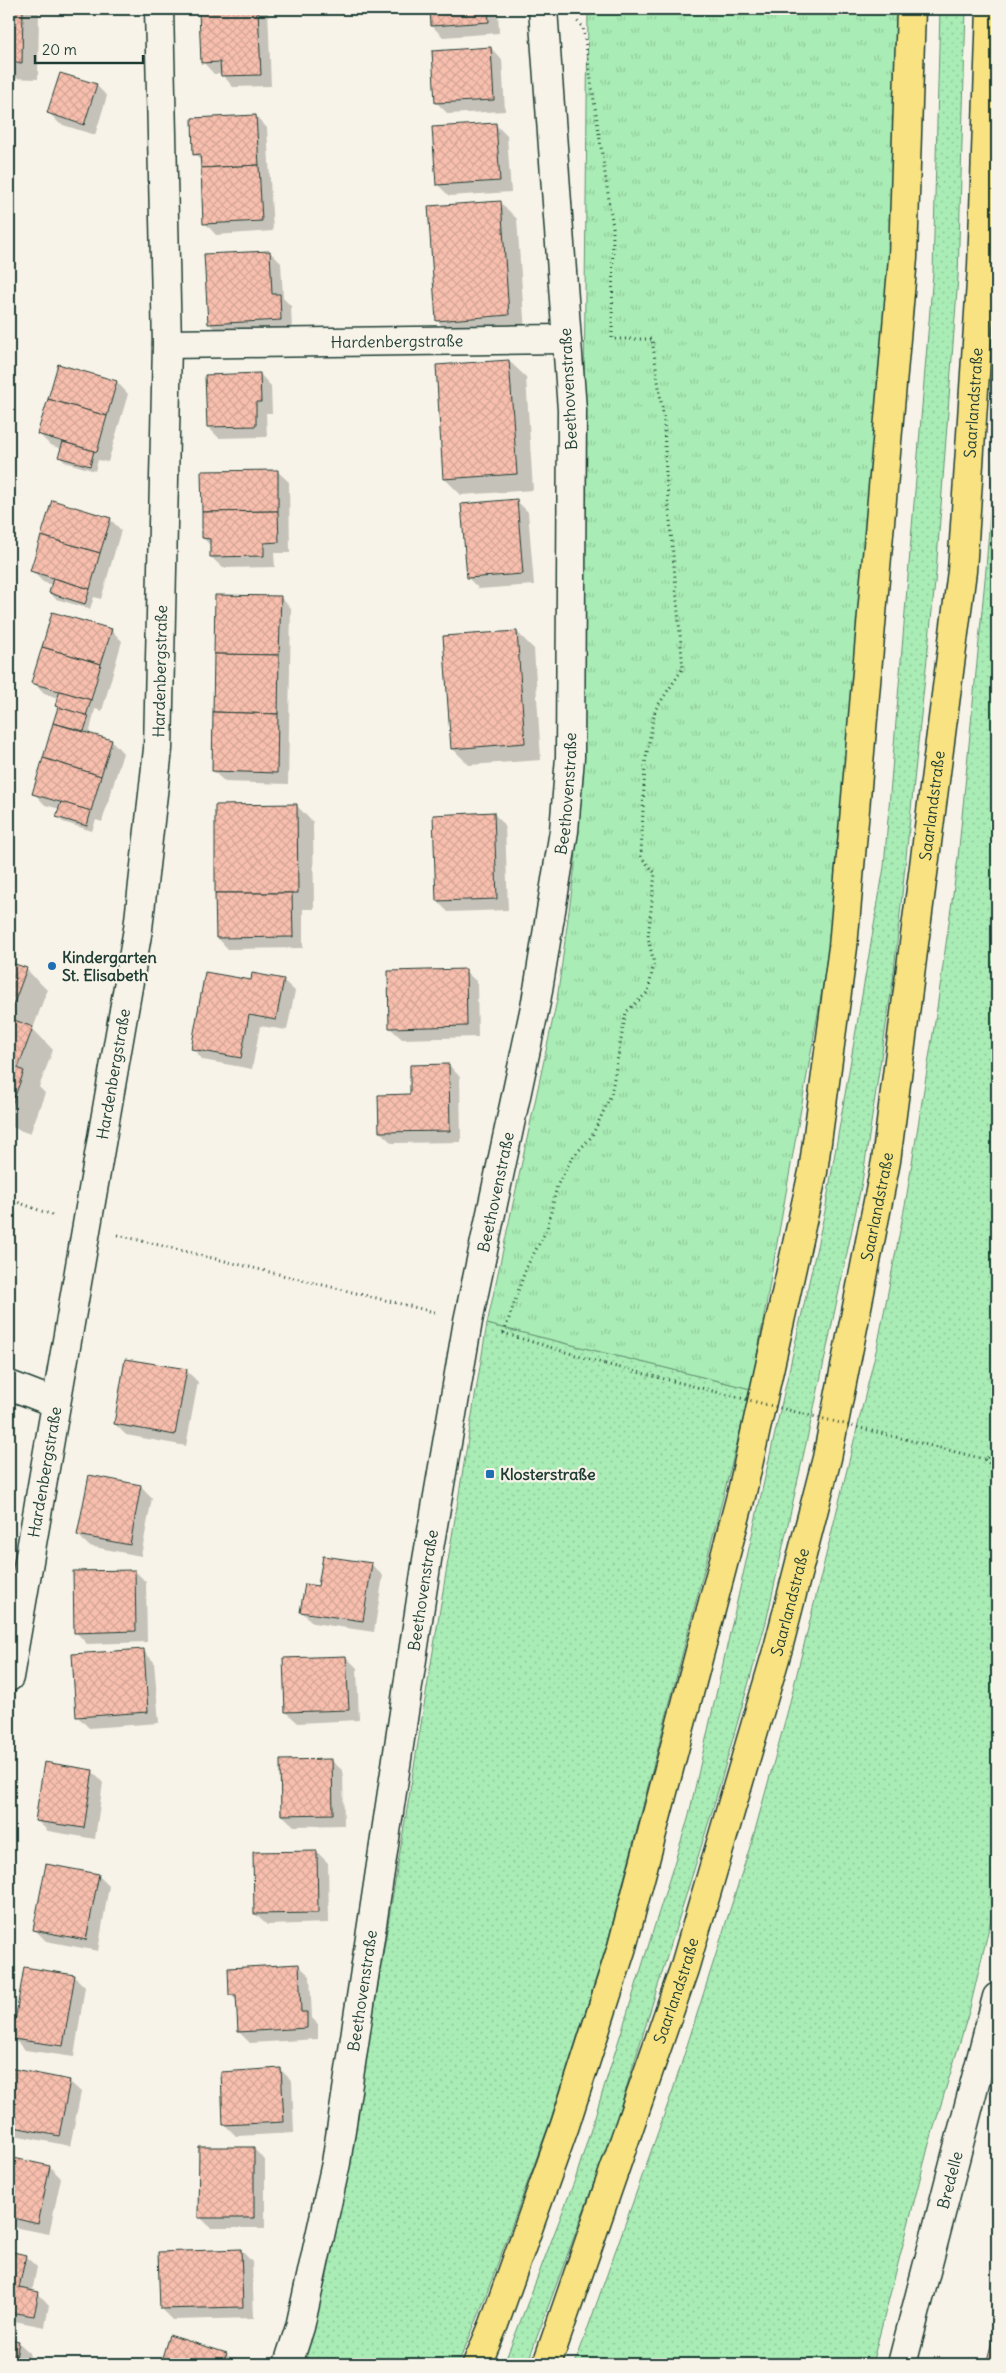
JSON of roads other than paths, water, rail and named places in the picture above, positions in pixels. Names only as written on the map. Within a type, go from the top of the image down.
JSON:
[{"type":"highway","points":[[476,2364],[494,2324],[565,2125],[622,1947],[742,1492],[813,1172],[843,947],[902,278],[911,9]]},
{"type":"highway","name":"Saarlandstraße","points":[[547,2364],[684,1969],[778,1648],[827,1458],[886,1161],[962,571],[982,266],[991,9]]},
{"type":"street","name":"Hardenbergstraße","points":[[9,1677],[138,929],[158,749],[167,344],[159,9]]},
{"type":"street","name":"Beethovenstraße","points":[[288,2364],[300,2327],[336,2163],[427,1560],[468,1321],[536,1002],[564,831],[570,757],[572,420],[543,9]]},
{"type":"street","name":"Hardenbergstraße","points":[[167,344],[566,339]]},
{"type":"street","points":[[9,1385],[56,1403]]},
{"type":"street","name":"Bredelle","points":[[902,2364],[997,1997]]},
{"type":"place","name":"Kindergarten St. Elisabeth","points":[[52,966]]},
{"type":"place","name":"Klosterstraße","points":[[490,1474]]}]
